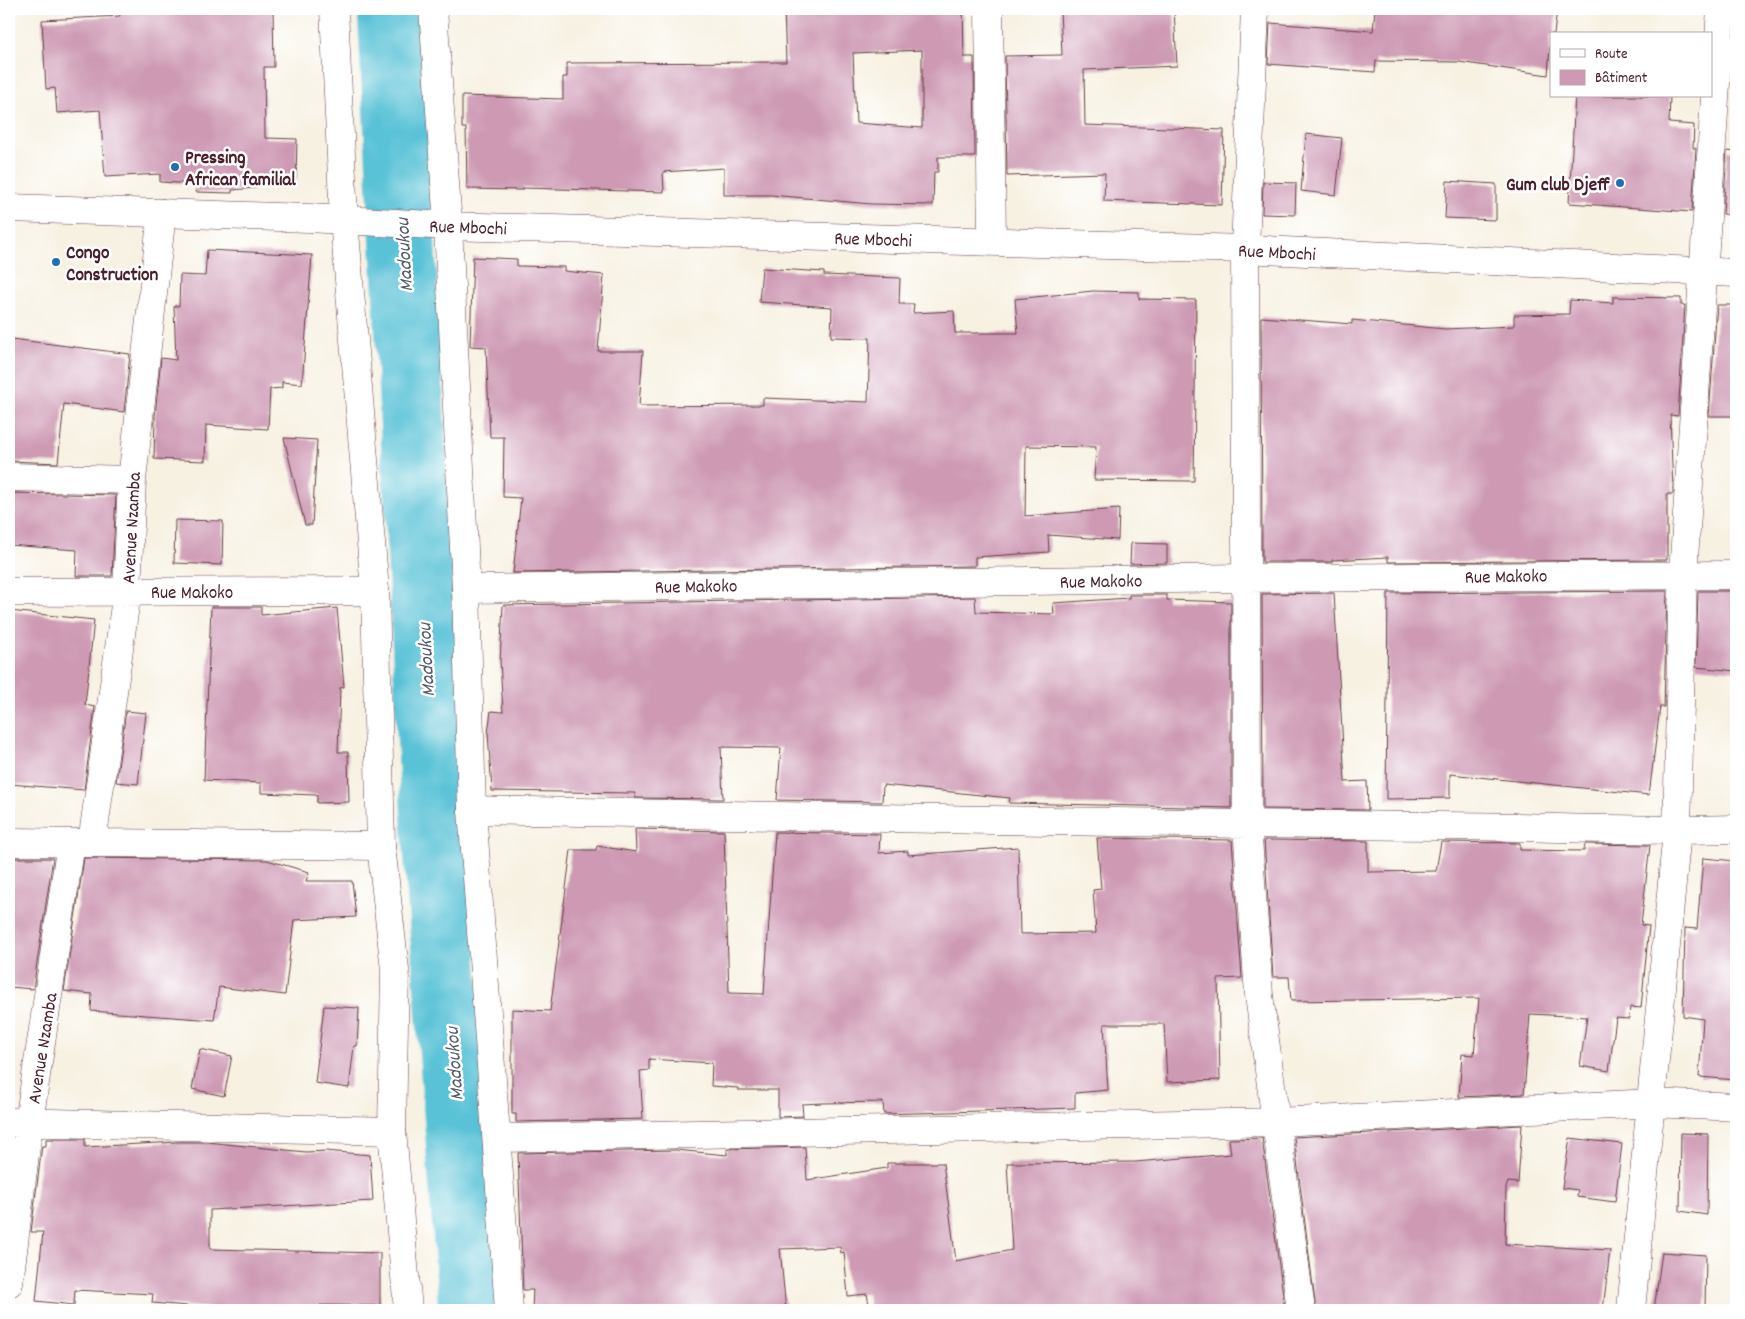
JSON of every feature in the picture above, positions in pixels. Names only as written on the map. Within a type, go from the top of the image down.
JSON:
[{"type":"street","points":[[334,9],[344,220],[375,591],[381,846],[395,970],[392,1131],[408,1310]]},
{"type":"street","points":[[433,9],[437,225],[466,588],[472,810],[498,1138],[509,1310]]},
{"type":"street","points":[[989,9],[992,241]]},
{"type":"street","points":[[1256,9],[1245,249],[1247,824],[1259,995],[1301,1310]]},
{"type":"street","points":[[1631,1310],[1653,1103],[1677,831],[1683,574],[1721,9]]},
{"type":"street","name":"Rue Mbochi","points":[[9,208],[437,225],[1245,249],[1736,273]]},
{"type":"street","name":"Avenue Nzamba","points":[[9,1283],[19,1122],[82,843],[127,591],[132,480],[162,213]]},
{"type":"street","points":[[9,477],[132,480]]},
{"type":"street","name":"Rue Makoko","points":[[466,588],[1246,578],[1736,575]]},
{"type":"street","name":"Rue Makoko","points":[[9,592],[375,591]]},
{"type":"street","points":[[472,810],[1677,831],[1736,829]]},
{"type":"street","points":[[9,842],[381,846]]},
{"type":"street","points":[[498,1138],[1277,1122],[1653,1103],[1736,1107]]},
{"type":"street","points":[[19,1122],[392,1131]]},
{"type":"building","points":[[119,9],[273,9],[274,67],[264,67],[265,138],[297,139],[296,179],[256,179],[256,188],[232,190],[232,193],[196,192],[196,184],[160,182],[160,174],[105,177],[100,110],[57,113],[55,88],[46,89],[42,20],[120,16]]},
{"type":"building","points":[[784,9],[963,9],[964,57],[974,57],[975,157],[938,157],[938,172],[934,172],[933,205],[871,204],[771,195],[724,195],[724,168],[663,172],[664,192],[523,188],[523,190],[467,189],[466,128],[462,128],[462,96],[563,99],[563,77],[567,77],[567,63],[786,62]],"holes":[[[922,50],[922,128],[856,123],[853,53]]]},
{"type":"building","points":[[1060,9],[1174,9],[1177,66],[1084,70],[1085,125],[1224,130],[1222,205],[1104,201],[1105,173],[1007,176],[1005,56],[1062,55]]},
{"type":"building","points":[[1375,9],[1557,9],[1554,32],[1550,32],[1548,75],[1459,62],[1376,61],[1375,72],[1268,64],[1270,23],[1373,31]]},
{"type":"building","points":[[1575,98],[1670,98],[1669,123],[1694,125],[1693,148],[1696,148],[1692,212],[1569,203]]},
{"type":"building","points":[[1306,134],[1342,138],[1336,195],[1301,191]]},
{"type":"building","points":[[1727,151],[1736,152],[1736,215],[1723,214]]},
{"type":"building","points":[[1447,181],[1496,184],[1496,220],[1445,218]]},
{"type":"building","points":[[1263,182],[1296,183],[1295,215],[1262,214]]},
{"type":"building","points":[[207,250],[312,255],[302,384],[282,382],[282,388],[270,389],[268,429],[206,425],[205,461],[154,459],[155,416],[161,358],[176,360],[174,306],[179,306],[180,275],[205,276]]},
{"type":"building","points":[[473,257],[517,259],[517,266],[564,267],[564,271],[604,275],[598,351],[643,351],[639,406],[763,405],[763,398],[868,402],[870,338],[831,337],[832,307],[759,302],[762,268],[824,272],[824,275],[900,278],[899,304],[914,304],[913,313],[954,311],[955,333],[1018,333],[1015,299],[1093,291],[1139,292],[1139,299],[1196,300],[1194,481],[1094,480],[1096,447],[1026,446],[1025,516],[1119,509],[1118,540],[1048,535],[1049,552],[975,557],[975,566],[513,573],[521,498],[503,497],[504,437],[490,437],[486,347],[470,346]]},
{"type":"building","points":[[1613,297],[1681,298],[1681,305],[1685,305],[1678,416],[1670,415],[1673,494],[1667,494],[1667,560],[1388,562],[1388,557],[1332,560],[1332,562],[1262,562],[1261,317],[1352,324],[1352,320],[1445,329],[1514,326],[1514,315],[1569,314],[1570,300],[1613,303]]},
{"type":"building","points":[[1717,305],[1736,305],[1736,416],[1709,416]]},
{"type":"building","points":[[12,339],[130,354],[124,412],[64,404],[58,463],[9,461],[9,344],[11,344]]},
{"type":"building","points":[[284,438],[317,440],[312,525],[305,525]]},
{"type":"building","points":[[9,493],[116,495],[112,576],[76,576],[77,550],[9,545]]},
{"type":"building","points":[[175,520],[223,521],[222,565],[174,563]]},
{"type":"building","points":[[1131,543],[1167,544],[1167,563],[1130,564]]},
{"type":"building","points":[[1667,591],[1664,707],[1660,707],[1649,795],[1450,774],[1450,798],[1386,799],[1388,593]]},
{"type":"building","points":[[1698,591],[1736,591],[1736,671],[1696,667]]},
{"type":"building","points":[[1334,593],[1345,782],[1367,781],[1368,810],[1263,809],[1262,594]]},
{"type":"building","points":[[1129,595],[1167,595],[1167,600],[1231,602],[1231,808],[1009,803],[1010,798],[883,785],[882,802],[777,800],[781,748],[721,747],[723,799],[635,798],[635,793],[492,791],[488,733],[491,711],[503,712],[500,661],[503,605],[975,597],[976,612],[1054,614],[1053,603],[1129,598]]},
{"type":"building","points":[[211,607],[261,607],[261,615],[337,608],[344,687],[340,688],[338,752],[348,752],[349,802],[317,803],[317,795],[261,793],[261,783],[204,780]]},
{"type":"building","points":[[9,611],[94,620],[85,705],[95,707],[84,790],[9,784]]},
{"type":"building","points":[[126,711],[146,713],[138,784],[116,782]]},
{"type":"building","points":[[635,829],[724,831],[729,993],[764,994],[775,832],[880,834],[879,853],[908,851],[908,855],[1018,847],[1020,934],[1096,933],[1093,890],[1101,889],[1097,838],[1232,840],[1242,978],[1218,979],[1220,1080],[1167,1082],[1164,1024],[1104,1024],[1108,1090],[1075,1093],[1075,1108],[884,1114],[883,1102],[822,1103],[802,1104],[803,1116],[778,1117],[778,1090],[738,1090],[738,1088],[711,1086],[712,1063],[649,1059],[649,1070],[640,1071],[643,1119],[516,1122],[516,1114],[512,1114],[512,1009],[550,1011],[571,850],[596,850],[597,846],[636,852]]},
{"type":"building","points":[[1264,840],[1368,841],[1368,872],[1436,871],[1441,842],[1520,843],[1520,850],[1584,851],[1585,844],[1650,845],[1641,925],[1649,926],[1641,1008],[1630,1007],[1629,1019],[1616,1018],[1609,1071],[1580,1066],[1587,1017],[1530,1014],[1524,1094],[1459,1097],[1462,1054],[1474,1055],[1479,998],[1291,1001],[1289,977],[1273,977]]},
{"type":"building","points":[[9,858],[53,858],[33,989],[9,987]]},
{"type":"building","points":[[84,858],[267,860],[309,872],[306,881],[352,881],[356,917],[294,920],[285,995],[219,987],[214,1020],[91,1011],[92,994],[64,991]]},
{"type":"building","points":[[1703,858],[1736,861],[1736,1080],[1699,1077],[1703,1019],[1683,1016],[1685,928],[1697,929]]},
{"type":"building","points":[[324,1006],[359,1008],[357,1046],[354,1046],[349,1088],[315,1083]]},
{"type":"building","points":[[200,1049],[232,1056],[224,1096],[192,1089]]},
{"type":"building","points":[[1522,1125],[1518,1183],[1508,1182],[1506,1188],[1505,1244],[1610,1250],[1603,1310],[1316,1310],[1294,1137]]},
{"type":"building","points":[[1681,1133],[1708,1134],[1707,1215],[1680,1211]]},
{"type":"building","points":[[1262,1138],[1285,1310],[870,1310],[867,1294],[848,1296],[844,1252],[841,1253],[840,1247],[780,1249],[786,1310],[532,1310],[533,1290],[523,1290],[518,1153],[676,1150],[727,1155],[727,1149],[805,1147],[807,1180],[887,1168],[887,1163],[943,1163],[956,1261],[1012,1250],[1007,1163],[1135,1162],[1231,1154],[1229,1139]]},
{"type":"building","points":[[1570,1138],[1622,1144],[1615,1202],[1577,1197],[1578,1190],[1562,1188]]},
{"type":"building","points":[[46,1139],[85,1139],[85,1147],[206,1142],[306,1152],[326,1151],[370,1155],[373,1201],[210,1210],[210,1249],[380,1253],[380,1306],[320,1305],[320,1310],[211,1310],[211,1308],[152,1303],[153,1294],[75,1290],[74,1305],[36,1301],[43,1232],[31,1232],[42,1146],[46,1146]]},
{"type":"building","points":[[1662,1252],[1706,1255],[1705,1310],[1654,1310]]},
{"type":"waterway","name":"Madoukou","points":[[390,9],[434,824],[471,1310]]},
{"type":"place","name":"Pressing African familial","points":[[175,167]]},
{"type":"place","name":"Gum club Djeff","points":[[1620,183]]},
{"type":"place","name":"Congo Construction","points":[[56,262]]}]
